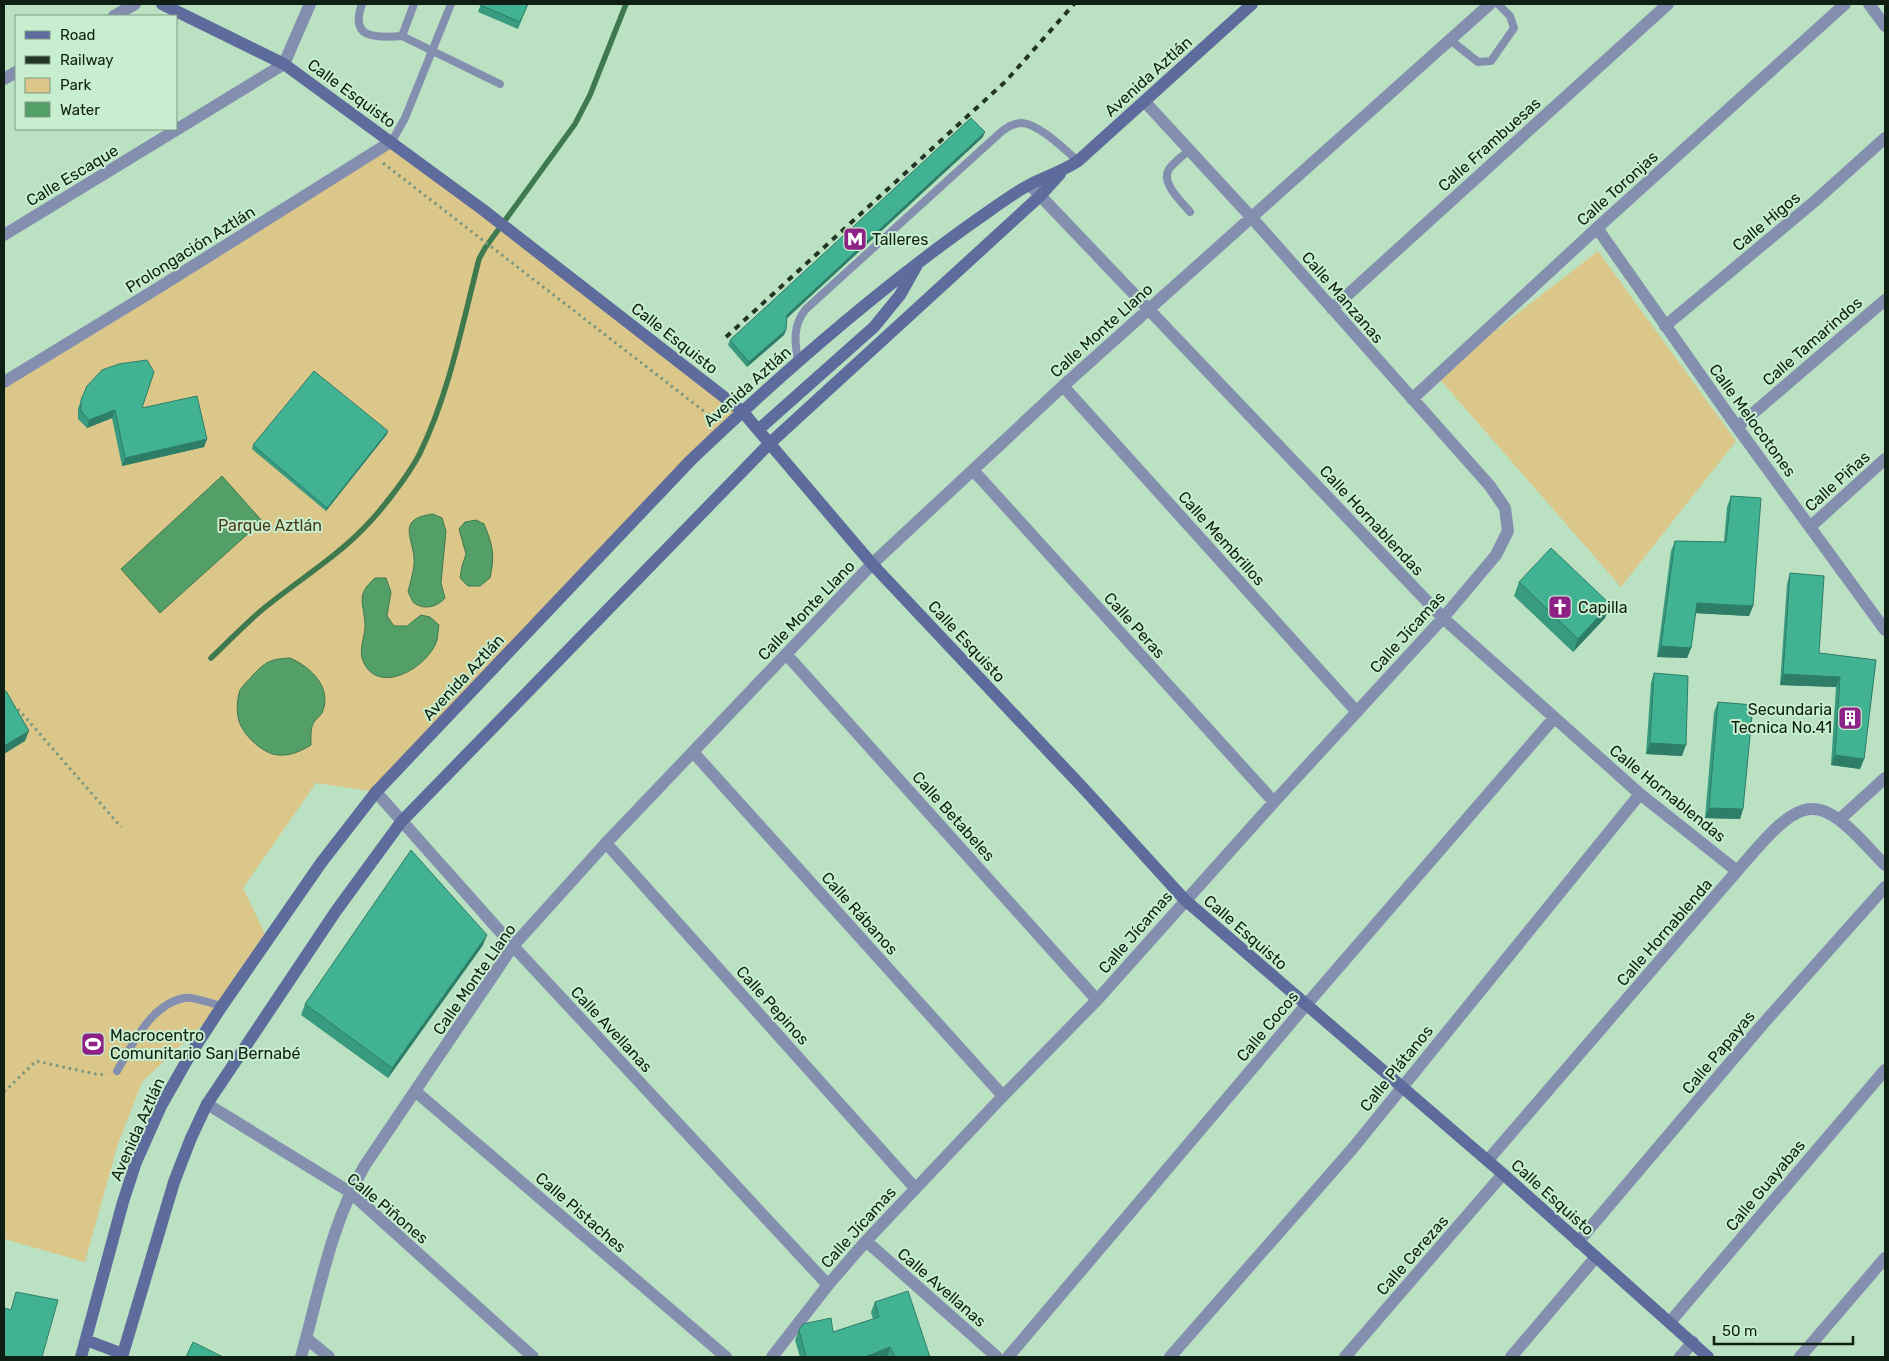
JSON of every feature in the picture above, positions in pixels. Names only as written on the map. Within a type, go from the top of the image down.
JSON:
[{"type":"main road","name":"Calle Esquisto","points":[[162,4],[284,64],[392,141],[742,411],[872,564],[1085,790],[1185,900],[1488,1160],[1708,1357]]},
{"type":"main road","name":"Avenida Aztlán","points":[[81,1357],[123,1202],[136,1162],[161,1106],[190,1055],[222,1006],[327,855],[376,792],[691,460],[742,411],[919,261],[1030,184],[1064,170],[1078,161],[1252,4]]},
{"type":"main road","name":"Avenida Aztlán","points":[[124,1356],[174,1182],[207,1104],[336,911],[401,822],[769,444],[1040,196],[1064,170]]},
{"type":"main road","points":[[758,430],[874,326],[900,295],[919,261]]},
{"type":"main road","points":[[86,1340],[124,1356]]},
{"type":"street","points":[[116,15],[135,4]]},
{"type":"street","points":[[284,64],[310,4]]},
{"type":"street","name":"Calle Monte Llano","points":[[301,1357],[319,1287],[350,1192],[365,1165],[513,946],[606,844],[872,564],[1149,308],[1490,4]]},
{"type":"street","name":"Calle Frambuesas","points":[[1332,309],[1668,4]]},
{"type":"street","name":"Calle Toronjas","points":[[1412,399],[1597,228],[1845,4]]},
{"type":"street","points":[[1869,4],[1885,26]]},
{"type":"street","name":"Calle Escaque","points":[[178,129],[284,64]]},
{"type":"street","points":[[4,79],[15,73]]},
{"type":"street","name":"Calle Manzanas","points":[[1145,102],[1252,218],[1490,486],[1504,508],[1507,520]]},
{"type":"street","name":"Calle Escaque","points":[[4,235],[176,130]]},
{"type":"street","name":"Calle Higos","points":[[1665,326],[1815,201],[1885,138]]},
{"type":"street","name":"Prolongación Aztlán","points":[[4,382],[392,141]]},
{"type":"street","name":"Calle Hornablendas","points":[[1030,184],[1443,618],[1640,794],[1738,871]]},
{"type":"street","name":"Calle Melocotones","points":[[1597,228],[1737,427],[1884,627]]},
{"type":"street","name":"Calle Tamarindos","points":[[1737,427],[1885,300]]},
{"type":"street","name":"Calle Membrillos","points":[[1063,386],[1357,712]]},
{"type":"street","name":"Calle Piñas","points":[[1810,527],[1885,459]]},
{"type":"street","name":"Calle Peras","points":[[973,470],[1274,802]]},
{"type":"street","name":"Calle Jícamas","points":[[772,1357],[828,1285],[866,1241],[1097,1000],[1185,900],[1443,618],[1496,555],[1508,531],[1507,520]]},
{"type":"street","name":"Calle Betabeles","points":[[786,654],[1097,1000]]},
{"type":"street","name":"Calle Cocos","points":[[1008,1357],[1306,1005],[1554,718]]},
{"type":"street","name":"Calle Rábanos","points":[[693,752],[1003,1096]]},
{"type":"street","points":[[1839,820],[1885,778]]},
{"type":"street","name":"Calle Avellanas","points":[[376,792],[513,946],[828,1285]]},
{"type":"street","name":"Calle Plátanos","points":[[1170,1357],[1352,1148],[1640,794]]},
{"type":"street","name":"Calle Hornablenda","points":[[1488,1160],[1738,871],[1790,816],[1802,810],[1813,809],[1825,812],[1839,820],[1885,865]]},
{"type":"street","name":"Calle Pepinos","points":[[606,844],[915,1188]]},
{"type":"street","name":"Calle Papayas","points":[[1578,1242],[1762,1025],[1885,887]]},
{"type":"street","name":"Calle Guayabas","points":[[1670,1322],[1885,1070]]},
{"type":"street","name":"Calle Pistaches","points":[[415,1091],[726,1357]]},
{"type":"street","name":"Calle Piñones","points":[[207,1104],[350,1192],[533,1357]]},
{"type":"street","name":"Calle Cerezas","points":[[1345,1357],[1503,1174]]},
{"type":"street","name":"Calle Avellanas","points":[[866,1241],[997,1357]]},
{"type":"street","points":[[1511,1357],[1596,1257]]},
{"type":"street","points":[[1800,1357],[1885,1258]]},
{"type":"street","points":[[306,1338],[329,1357]]},
{"type":"street","points":[[1680,1357],[1692,1342]]},
{"type":"lane","points":[[362,4],[358,16],[360,26],[366,34],[378,38],[402,36],[500,84]]},
{"type":"lane","points":[[402,36],[414,4]]},
{"type":"lane","points":[[392,141],[405,118],[451,4]]},
{"type":"lane","points":[[1449,39],[1478,62],[1491,61],[1514,28],[1510,16],[1498,4]]},
{"type":"lane","points":[[798,362],[795,333],[799,317],[1000,132],[1013,124],[1029,124],[1078,161]]},
{"type":"lane","points":[[1189,150],[1168,170],[1167,178],[1169,187],[1190,212]]},
{"type":"lane","points":[[117,1071],[143,1027],[163,1006],[185,997],[222,1006]]},
{"type":"path","points":[[371,154],[725,427]]},
{"type":"path","points":[[18,710],[121,828]]},
{"type":"path","points":[[4,1092],[36,1061],[100,1075],[117,1071]]},
{"type":"green space","name":"Parque Aztlán","points":[[392,141],[742,411],[376,792],[316,783],[243,888],[268,940],[222,1006],[142,1082],[117,1147],[85,1262],[4,1239],[4,381]]},
{"type":"green space","points":[[1598,251],[1736,441],[1621,587],[1437,376]]},
{"type":"water","points":[[222,476],[262,521],[160,613],[121,569]]},
{"type":"water","points":[[433,514],[442,518],[446,531],[441,583],[445,598],[435,605],[422,607],[414,603],[408,592],[414,565],[409,532],[413,521]]},
{"type":"water","points":[[476,520],[484,524],[487,531],[492,551],[492,563],[490,578],[480,586],[468,586],[460,578],[466,554],[459,529],[465,522]]},
{"type":"water","points":[[375,578],[386,578],[391,592],[387,616],[394,626],[407,626],[421,615],[430,617],[439,625],[437,640],[424,660],[403,674],[391,677],[380,677],[370,672],[362,656],[365,623],[362,598],[365,589]]},
{"type":"water","points":[[290,658],[305,667],[318,680],[325,695],[325,704],[322,713],[313,724],[311,745],[296,753],[278,755],[266,751],[249,738],[241,726],[238,717],[238,701],[241,688],[262,667],[273,660]]},
{"type":"building","points":[[481,4],[528,4],[520,22]]},
{"type":"building","points":[[971,118],[985,132],[787,315],[786,330],[749,362],[730,340]]},
{"type":"building","points":[[147,360],[154,372],[142,408],[197,396],[207,439],[125,458],[115,410],[89,420],[81,411],[81,400],[87,386],[102,370],[119,364]]},
{"type":"building","points":[[314,371],[388,431],[327,508],[253,445]]},
{"type":"building","points":[[1731,496],[1761,498],[1753,606],[1697,603],[1691,648],[1661,646],[1675,541],[1726,542]]},
{"type":"building","name":"Capilla","points":[[1551,548],[1610,604],[1578,639],[1519,582]]},
{"type":"building","points":[[1790,573],[1824,576],[1819,653],[1876,660],[1864,759],[1835,755],[1840,677],[1783,674]]},
{"type":"building","points":[[1654,673],[1688,676],[1686,745],[1650,743]]},
{"type":"building","points":[[6,691],[29,731],[4,746],[4,692]]},
{"type":"building","points":[[1718,702],[1753,705],[1743,809],[1709,808]]},
{"type":"building","points":[[411,850],[487,935],[392,1068],[305,1004]]},
{"type":"building","points":[[908,1291],[930,1357],[895,1357],[890,1347],[865,1357],[806,1357],[799,1330],[803,1324],[831,1318],[833,1332],[879,1317],[875,1302]]},
{"type":"building","points":[[16,1292],[58,1300],[42,1357],[4,1357],[4,1308],[11,1310]]},
{"type":"building","points":[[193,1342],[223,1357],[186,1357]]},
{"type":"waterway","points":[[211,658],[263,609],[328,560],[371,521],[414,463],[429,432],[447,384],[479,259],[575,124],[590,95],[626,4]]},
{"type":"railway","points":[[726,337],[1006,81],[1074,4]]},
{"type":"place","name":"Talleres","points":[[855,239]]},
{"type":"place","name":"Capilla","points":[[1560,607]]},
{"type":"place","name":"Secundaria Tecnica No.41","points":[[1850,718]]},
{"type":"place","name":"Macrocentro Comunitario San Bernabé","points":[[93,1044]]}]
